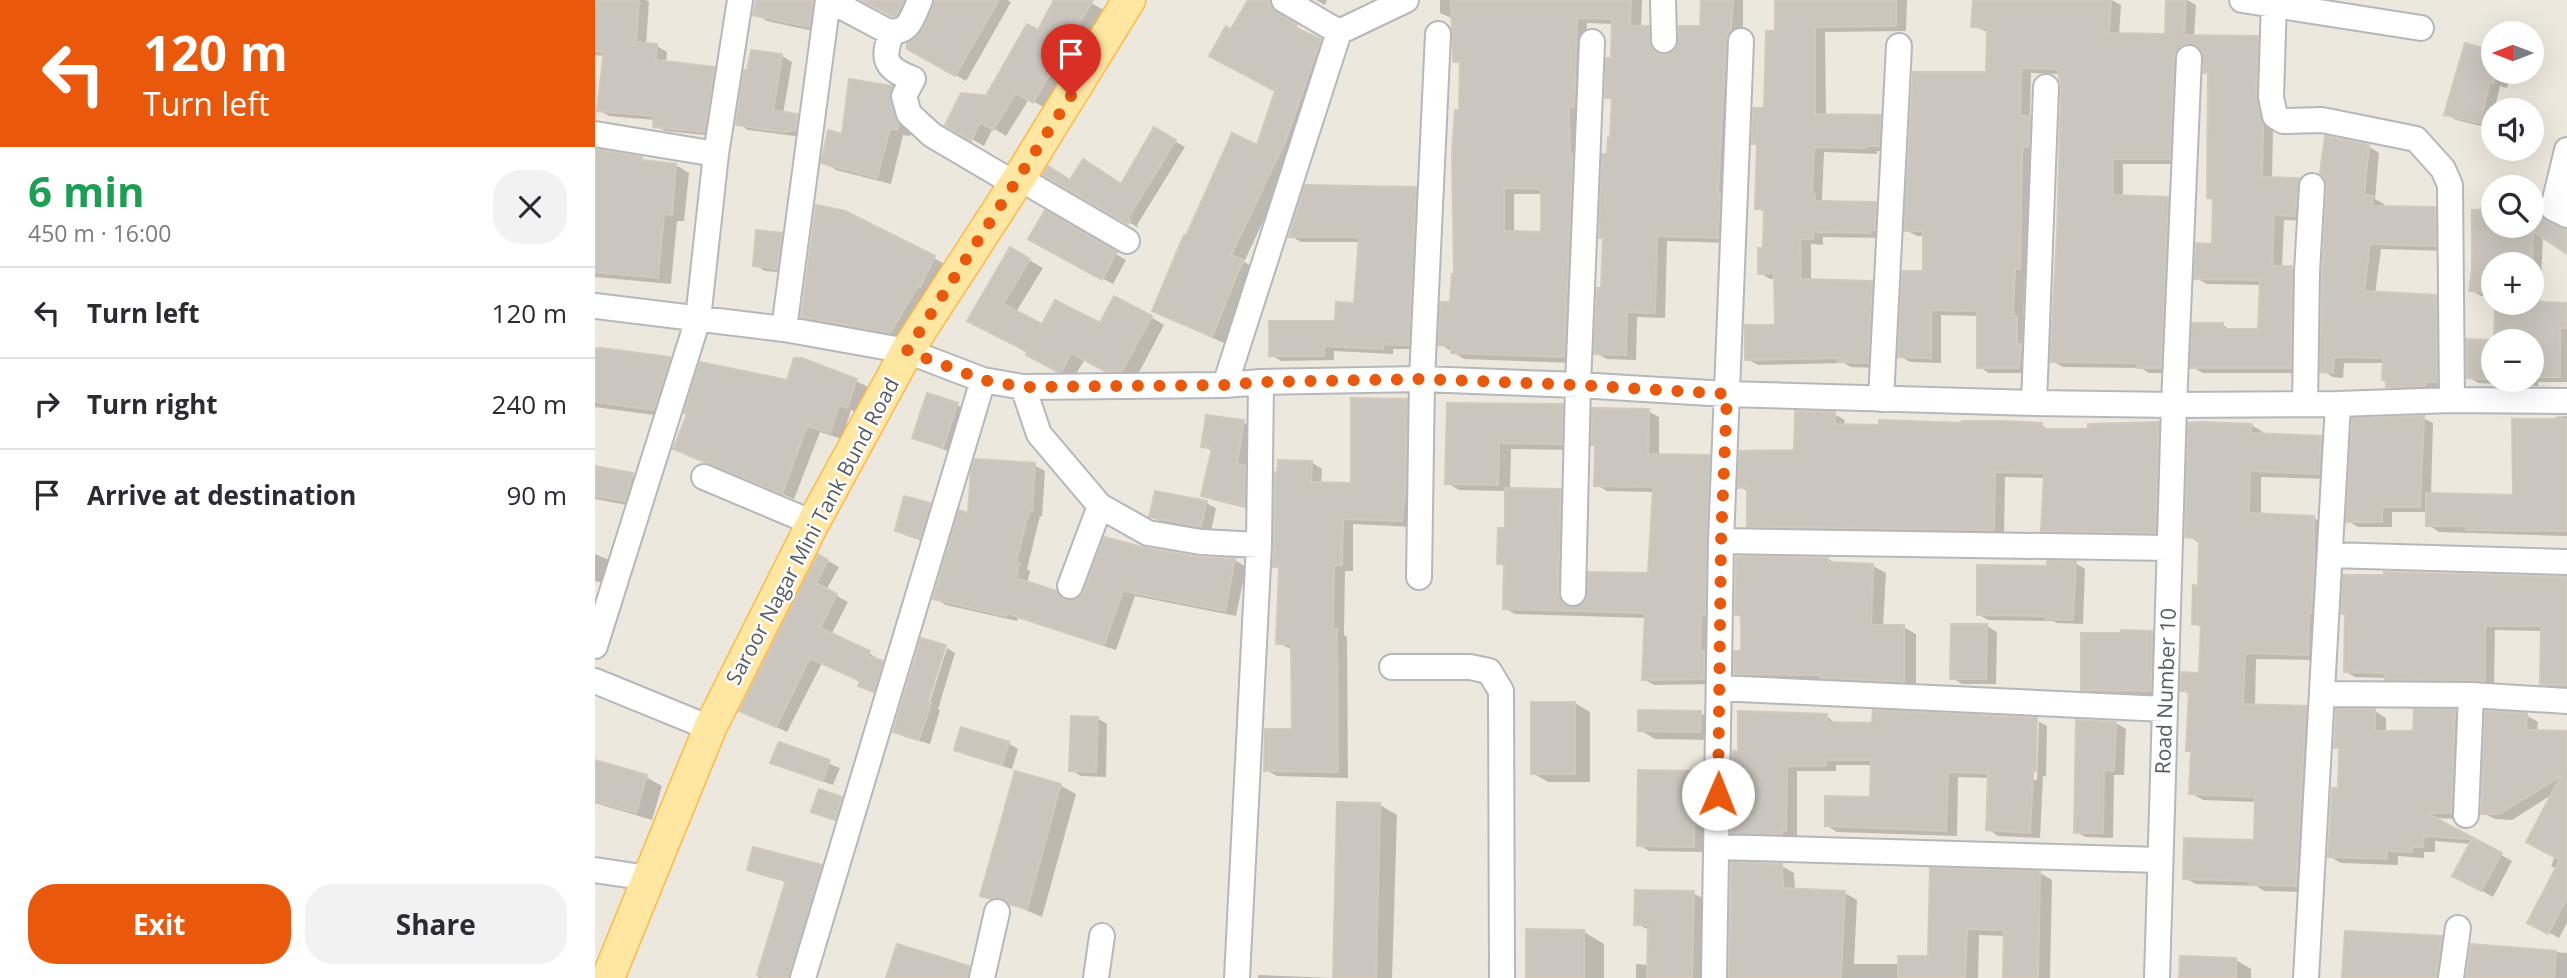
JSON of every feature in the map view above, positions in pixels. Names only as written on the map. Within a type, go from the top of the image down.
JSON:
[{"type":"main road","name":"Saroor Nagar Mini Tank Bund Road","points":[[608,978],[710,728],[813,523],[907,351],[1129,0]]},
{"type":"street","points":[[595,646],[698,319],[716,154],[740,0]]},
{"type":"street","points":[[784,329],[829,0],[892,32],[902,32],[920,0]]},
{"type":"street","points":[[1284,0],[1316,8],[1339,32]]},
{"type":"street","points":[[1225,385],[1339,32],[1406,0]]},
{"type":"street","points":[[1663,0],[1664,40]]},
{"type":"street","points":[[2242,0],[2421,28]]},
{"type":"street","points":[[2274,3],[2271,97],[2275,116],[2283,121],[2322,120],[2416,139],[2443,169],[2449,185],[2452,400]]},
{"type":"street","points":[[892,32],[886,51],[886,62],[890,68],[913,79],[904,96],[909,114],[932,135],[1127,241]]},
{"type":"street","points":[[1419,577],[1422,379],[1438,34]]},
{"type":"street","points":[[1714,978],[1721,541],[1741,41]]},
{"type":"street","points":[[1573,593],[1578,385],[1592,42]]},
{"type":"street","points":[[1881,399],[1899,46]]},
{"type":"street","name":"Road Number 10","points":[[2157,978],[2173,405],[2189,58]]},
{"type":"street","points":[[2034,403],[2046,87]]},
{"type":"street","points":[[595,134],[716,154]]},
{"type":"street","points":[[2567,150],[2553,208],[2567,215]]},
{"type":"street","points":[[2305,404],[2307,272],[2312,186]]},
{"type":"street","points":[[595,306],[784,329],[907,351],[983,380],[1023,387],[1422,379],[1727,394],[2034,403],[2173,405],[2452,400],[2567,401]]},
{"type":"street","points":[[803,978],[983,380]]},
{"type":"street","points":[[1237,978],[1259,545],[1261,382]]},
{"type":"street","points":[[1023,387],[1038,434],[1100,506],[1148,533],[1201,542],[1259,545]]},
{"type":"street","points":[[2306,978],[2338,404]]},
{"type":"street","points":[[705,477],[813,523]]},
{"type":"street","points":[[1070,586],[1100,506]]},
{"type":"street","points":[[1721,541],[2169,548]]},
{"type":"street","points":[[2330,555],[2567,562]]},
{"type":"street","points":[[1392,667],[1480,669],[1489,671],[1501,691],[1502,978]]},
{"type":"street","points":[[595,681],[710,728]]},
{"type":"street","points":[[1719,688],[2165,709]]},
{"type":"street","points":[[2323,694],[2471,695],[2567,701]]},
{"type":"street","points":[[2466,815],[2471,695]]},
{"type":"street","points":[[1717,846],[2160,860]]},
{"type":"street","points":[[595,870],[648,878]]},
{"type":"street","points":[[982,978],[997,912]]},
{"type":"street","points":[[2452,978],[2458,928]]},
{"type":"street","points":[[1096,978],[1102,936]]},
{"type":"building","points":[[595,0],[639,0],[636,42],[657,44],[656,60],[715,67],[704,132],[653,127],[654,116],[597,111],[603,57],[602,52],[595,51]]},
{"type":"building","points":[[756,0],[813,0],[809,27],[753,15]]},
{"type":"building","points":[[861,0],[904,0],[894,17]]},
{"type":"building","points":[[935,0],[999,0],[955,76],[907,49],[907,43],[925,26]]},
{"type":"building","points":[[1054,0],[1093,0],[1033,103],[1016,93],[993,130],[980,122],[971,141],[945,125],[961,93],[990,96],[987,94],[1027,24],[1038,30]]},
{"type":"building","points":[[1248,0],[1269,0],[1272,8],[1297,25],[1296,28],[1321,39],[1285,142],[1231,255],[1243,260],[1212,337],[1152,311],[1232,133],[1257,145],[1275,91],[1209,56],[1226,26],[1231,29]]},
{"type":"building","points":[[1451,0],[1631,0],[1630,26],[1649,26],[1651,47],[1656,53],[1664,55],[1671,53],[1677,46],[1679,26],[1700,26],[1701,0],[1733,0],[1731,30],[1726,40],[1718,238],[1657,236],[1655,313],[1627,312],[1626,355],[1594,354],[1597,288],[1601,288],[1603,238],[1599,238],[1602,154],[1607,154],[1610,137],[1612,98],[1605,98],[1606,58],[1611,58],[1612,19],[1577,18],[1574,107],[1569,107],[1570,154],[1573,154],[1564,357],[1451,353],[1451,346],[1438,345],[1440,302],[1450,302],[1454,274],[1452,151],[1455,110],[1459,110],[1460,62],[1453,62]],"holes":[[[1504,188],[1541,189],[1541,232],[1504,231]]]},
{"type":"building","points":[[1775,0],[1896,0],[1896,26],[1815,27],[1815,114],[1881,115],[1879,146],[1814,147],[1812,194],[1815,194],[1815,201],[1876,202],[1875,230],[1870,230],[1870,233],[1813,232],[1813,239],[1800,239],[1801,279],[1872,281],[1868,363],[1838,362],[1839,358],[1745,360],[1745,325],[1775,325],[1774,273],[1758,274],[1758,248],[1763,248],[1764,209],[1755,209],[1757,144],[1752,144],[1753,108],[1764,108],[1766,31],[1775,31]]},
{"type":"building","points":[[1973,0],[2111,0],[2109,33],[2165,34],[2166,0],[2186,0],[2184,35],[2258,36],[2256,97],[2263,124],[2262,177],[2299,178],[2295,216],[2274,215],[2272,266],[2292,266],[2291,368],[2190,368],[2192,323],[2223,323],[2223,329],[2258,329],[2260,280],[2194,279],[2196,243],[2212,244],[2213,199],[2207,198],[2208,73],[2203,73],[2202,51],[2189,43],[2182,45],[2174,57],[2170,159],[2113,159],[2113,195],[2168,197],[2161,368],[2137,368],[2137,363],[2050,362],[2061,88],[2058,69],[2021,68],[2020,116],[2030,116],[2029,147],[2024,147],[2022,152],[2020,269],[2015,269],[2013,316],[2017,316],[2017,344],[2021,344],[2019,368],[1977,368],[1977,311],[1931,310],[1931,358],[1898,357],[1902,271],[1923,271],[1923,231],[1904,231],[1913,72],[1986,72],[1987,28],[1971,27]]},
{"type":"building","points":[[2465,43],[2481,47],[2481,84],[2490,84],[2486,98],[2481,98],[2480,123],[2444,115]]},
{"type":"building","points":[[751,50],[782,54],[773,110],[798,114],[796,130],[782,132],[736,125],[744,70],[747,70]]},
{"type":"building","points":[[849,79],[893,86],[890,100],[898,124],[897,130],[890,129],[877,178],[821,163],[828,130],[842,134]]},
{"type":"building","points":[[1154,127],[1176,140],[1128,218],[1131,220],[1128,224],[1043,175],[1048,166],[1070,180],[1083,159],[1121,184]]},
{"type":"building","points":[[2325,136],[2369,145],[2364,195],[2373,196],[2372,206],[2435,207],[2436,246],[2370,244],[2364,291],[2436,295],[2437,382],[2425,382],[2425,386],[2386,387],[2386,381],[2382,380],[2383,358],[2334,357],[2333,373],[2320,372],[2327,187],[2320,173]]},
{"type":"building","points":[[595,149],[642,157],[642,160],[676,164],[672,215],[664,214],[658,278],[595,272]]},
{"type":"building","points":[[1305,185],[1416,187],[1409,345],[1384,344],[1383,349],[1324,346],[1324,356],[1269,356],[1269,321],[1335,321],[1336,302],[1354,303],[1359,237],[1289,237]]},
{"type":"building","points":[[816,205],[845,211],[935,256],[920,287],[918,286],[890,333],[801,317]]},
{"type":"building","points":[[2481,207],[2481,238],[2533,238],[2532,252],[2481,252],[2481,291],[2469,291],[2472,270],[2472,210]]},
{"type":"building","points":[[1045,210],[1117,252],[1102,280],[1028,239]]},
{"type":"building","points":[[2544,219],[2567,230],[2567,254],[2543,238]]},
{"type":"building","points":[[756,230],[782,233],[777,269],[753,266]]},
{"type":"building","points":[[1010,247],[1030,259],[1003,304],[1042,324],[1055,300],[1100,323],[1114,296],[1152,316],[1122,371],[1105,371],[1071,353],[1061,372],[1058,372],[1026,355],[1028,352],[967,321]]},
{"type":"building","points":[[2544,302],[2567,303],[2567,328],[2560,328],[2560,377],[2544,377],[2544,329],[2494,329],[2495,315],[2544,315]]},
{"type":"building","points":[[2466,339],[2481,340],[2481,379],[2467,378]]},
{"type":"building","points":[[595,349],[670,357],[654,410],[595,402]]},
{"type":"building","points":[[794,358],[802,358],[857,379],[847,408],[839,405],[830,433],[807,426],[782,494],[673,449],[687,414],[684,413],[700,362],[787,380]]},
{"type":"building","points":[[927,393],[958,403],[943,448],[912,438]]},
{"type":"building","points":[[1351,398],[1407,399],[1406,480],[1402,521],[1343,519],[1342,565],[1334,565],[1333,629],[1337,629],[1338,772],[1264,771],[1265,729],[1292,729],[1291,644],[1276,644],[1279,567],[1273,567],[1275,472],[1277,473],[1278,460],[1312,461],[1311,482],[1351,483]]},
{"type":"building","points":[[1447,403],[1563,404],[1562,444],[1499,443],[1498,485],[1445,484]]},
{"type":"building","points":[[1592,408],[1649,409],[1648,454],[1710,455],[1705,615],[1701,614],[1700,651],[1704,651],[1704,679],[1642,680],[1645,613],[1503,609],[1504,564],[1497,564],[1498,528],[1505,528],[1505,488],[1561,489],[1558,593],[1560,601],[1566,606],[1579,606],[1585,601],[1588,572],[1648,573],[1653,487],[1594,486]]},
{"type":"building","points":[[1795,411],[1835,412],[1835,424],[1879,425],[1879,420],[1962,423],[2001,421],[2042,423],[2042,429],[2088,429],[2088,424],[2159,422],[2155,533],[2041,531],[2044,473],[1995,472],[1994,530],[1747,527],[1747,487],[1738,488],[1739,451],[1794,450]]},
{"type":"building","points":[[1206,415],[1244,420],[1237,464],[1245,465],[1244,506],[1201,496],[1212,448],[1201,447]]},
{"type":"building","points":[[2424,416],[2420,507],[2382,507],[2382,522],[2346,522],[2352,418]]},
{"type":"building","points":[[2512,419],[2567,419],[2567,531],[2466,530],[2466,526],[2426,526],[2426,493],[2513,495]]},
{"type":"building","points":[[2188,423],[2252,424],[2251,433],[2321,436],[2319,474],[2250,471],[2249,513],[2314,516],[2314,574],[2309,613],[2308,655],[2245,653],[2243,704],[2306,706],[2296,886],[2250,885],[2250,881],[2183,879],[2184,838],[2254,840],[2255,797],[2189,794],[2191,751],[2186,751],[2189,691],[2180,691],[2181,672],[2199,673],[2201,625],[2192,624],[2193,585],[2198,586],[2199,539],[2185,537]]},
{"type":"building","points":[[975,459],[1035,463],[1032,511],[1029,511],[1016,562],[1020,563],[1016,578],[1057,591],[1065,600],[1079,598],[1104,537],[1146,548],[1199,557],[1235,559],[1225,611],[1123,591],[1104,645],[1007,613],[1006,616],[933,599],[959,510],[968,513],[971,470]]},
{"type":"building","points":[[595,466],[633,473],[625,501],[595,496]]},
{"type":"building","points":[[1155,491],[1207,501],[1201,527],[1149,517]]},
{"type":"building","points":[[904,496],[930,503],[920,538],[895,531]]},
{"type":"building","points":[[818,554],[828,560],[816,583],[837,594],[820,628],[870,651],[868,656],[883,661],[874,692],[858,686],[860,681],[810,658],[776,727],[739,711]]},
{"type":"building","points":[[1736,557],[1828,558],[1828,562],[1873,564],[1871,625],[1904,625],[1904,682],[1820,678],[1821,675],[1734,674],[1734,651],[1741,651],[1741,615],[1735,615]]},
{"type":"building","points":[[2047,561],[2076,561],[2073,620],[2045,619],[2045,616],[1977,615],[1977,565],[2047,566]]},
{"type":"building","points":[[2384,572],[2567,577],[2567,685],[2540,684],[2541,626],[2485,626],[2485,681],[2385,680],[2385,673],[2344,672],[2345,614],[2341,614],[2343,575],[2384,575]]},
{"type":"building","points":[[1951,624],[1987,624],[1986,679],[1950,679]]},
{"type":"building","points":[[2121,630],[2152,631],[2151,691],[2081,690],[2081,633],[2121,633]]},
{"type":"building","points":[[921,638],[946,645],[919,740],[893,732]]},
{"type":"building","points":[[1531,702],[1575,702],[1575,774],[1531,774]]},
{"type":"building","points":[[2336,709],[2375,709],[2375,731],[2413,731],[2414,709],[2455,710],[2451,813],[2426,813],[2502,853],[2481,891],[2452,876],[2472,839],[2424,836],[2423,847],[2412,847],[2412,852],[2387,851],[2387,859],[2328,857],[2332,788],[2338,788],[2339,748],[2334,748]]},
{"type":"building","points":[[1638,710],[1701,711],[1700,732],[1638,731]]},
{"type":"building","points":[[1873,710],[2037,718],[2036,771],[2033,771],[2030,833],[1986,830],[1988,773],[1948,772],[1946,831],[1825,826],[1825,796],[1870,797],[1871,760],[1826,760],[1826,766],[1787,766],[1786,831],[1782,831],[1782,834],[1732,833],[1733,751],[1738,751],[1738,711],[1827,714],[1827,722],[1872,723]]},
{"type":"building","points":[[2485,711],[2527,713],[2526,730],[2567,731],[2567,898],[2548,934],[2527,923],[2560,860],[2526,842],[2561,776],[2499,814],[2481,814]]},
{"type":"building","points":[[1071,716],[1098,717],[1096,772],[1069,771]]},
{"type":"building","points":[[2076,720],[2116,722],[2114,771],[2104,770],[2103,833],[2074,833]]},
{"type":"building","points":[[961,727],[1009,742],[1002,765],[954,750]]},
{"type":"building","points":[[779,742],[830,760],[823,781],[770,763]]},
{"type":"building","points":[[595,760],[647,775],[636,813],[595,801]]},
{"type":"building","points":[[1638,770],[1695,771],[1694,847],[1637,846]]},
{"type":"building","points":[[1015,771],[1061,784],[1027,909],[1009,904],[1001,898],[980,896]]},
{"type":"building","points":[[819,789],[842,797],[835,820],[811,812]]},
{"type":"building","points":[[1337,802],[1380,803],[1376,978],[1333,978]]},
{"type":"building","points":[[753,847],[822,865],[789,978],[757,975],[786,880],[747,870]]},
{"type":"building","points":[[1731,862],[1782,864],[1783,888],[1845,891],[1841,978],[1729,978]]},
{"type":"building","points":[[1930,868],[2040,871],[2038,978],[2003,978],[2004,930],[1967,929],[1965,978],[1898,978],[1898,956],[1928,956]]},
{"type":"building","points":[[1635,890],[1694,891],[1692,978],[1647,978],[1648,925],[1634,925]]},
{"type":"building","points":[[1526,929],[1584,930],[1584,978],[1526,978]]},
{"type":"building","points":[[2345,931],[2442,936],[2436,978],[2342,978]]},
{"type":"building","points":[[897,944],[969,966],[968,978],[886,978]]},
{"type":"building","points":[[2471,944],[2556,951],[2554,978],[2466,978]]},
{"type":"building","points":[[2180,956],[2236,958],[2236,978],[2179,978]]},
{"type":"route","points":[[1071,96],[907,351],[983,380],[1023,387],[1422,379],[1727,394],[1721,541],[1718,794]]}]
